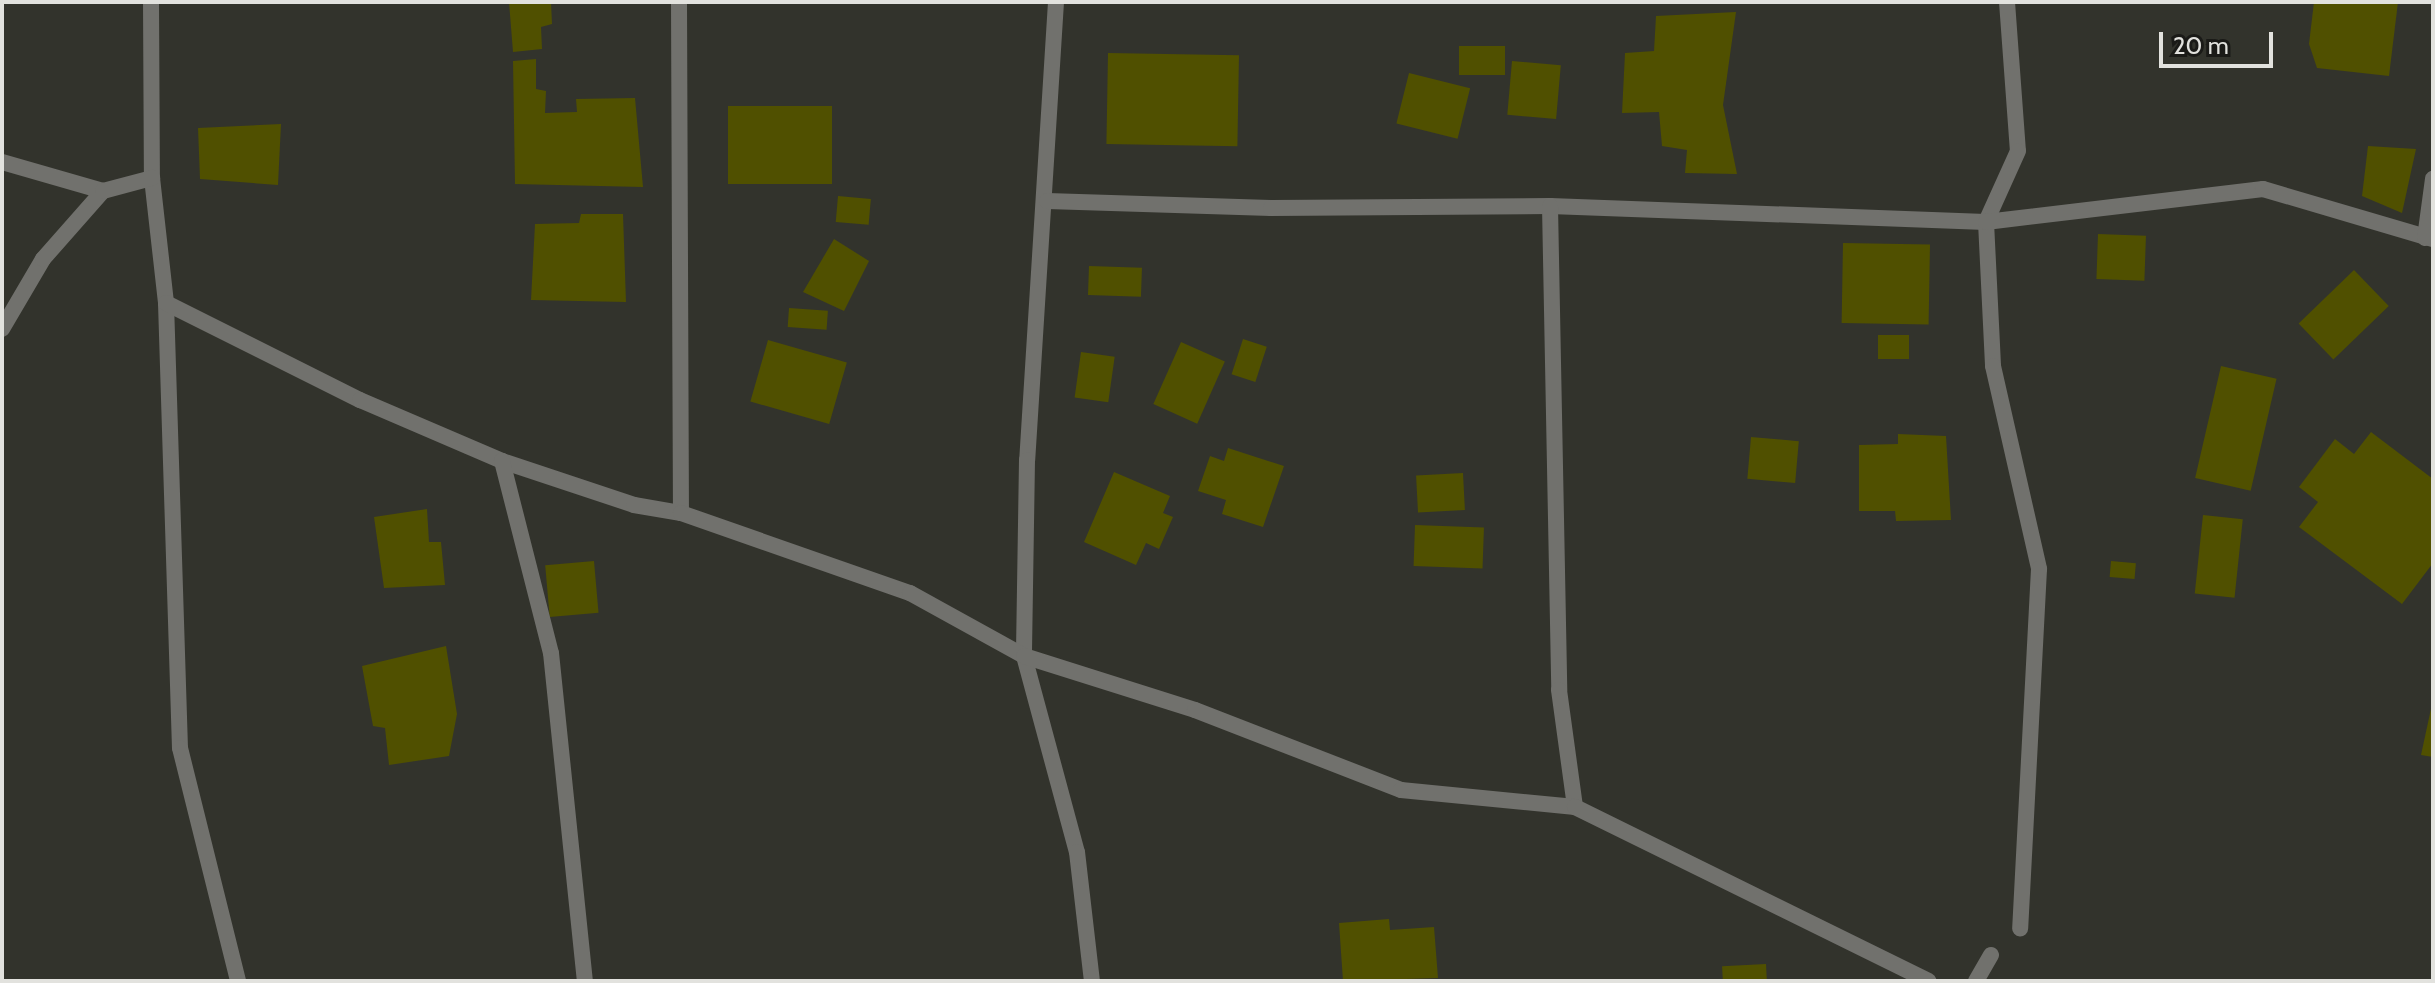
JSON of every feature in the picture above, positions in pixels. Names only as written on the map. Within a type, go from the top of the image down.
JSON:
[{"type":"street","points":[[151,2],[152,178],[166,303],[180,748],[238,981]]},
{"type":"street","points":[[679,2],[681,513]]},
{"type":"street","points":[[1056,2],[1047,201],[1027,460],[1024,656],[1077,852],[1092,981]]},
{"type":"street","points":[[2007,2],[2018,151],[1986,222],[1993,366],[2039,569],[2020,928]]},
{"type":"street","points":[[2,162],[103,191],[152,178]]},
{"type":"street","points":[[1047,201],[1271,208],[1550,206],[1986,222],[2263,189],[2429,239],[2433,179]]},
{"type":"street","points":[[2,329],[43,259],[103,191]]},
{"type":"street","points":[[1550,206],[1559,690],[1575,807]]},
{"type":"street","points":[[166,303],[360,400],[502,461],[634,505],[681,513],[910,593],[1024,656],[1195,710],[1401,790],[1575,807],[1928,981]]},
{"type":"street","points":[[502,461],[551,653],[585,981]]},
{"type":"street","points":[[1976,981],[1991,955]]},
{"type":"building","points":[[509,2],[551,2],[552,24],[541,27],[542,49],[513,52]]},
{"type":"building","points":[[2314,2],[2398,2],[2389,76],[2317,68],[2309,44]]},
{"type":"building","points":[[1736,12],[1723,105],[1737,174],[1685,173],[1687,150],[1662,146],[1659,112],[1622,113],[1625,53],[1654,51],[1656,16]]},
{"type":"building","points":[[1459,46],[1505,46],[1505,75],[1459,75]]},
{"type":"building","points":[[1108,53],[1239,55],[1237,146],[1106,144]]},
{"type":"building","points":[[536,59],[536,89],[546,91],[545,113],[577,112],[576,99],[635,98],[643,187],[515,184],[513,61]]},
{"type":"building","points":[[1512,61],[1561,65],[1556,119],[1507,115]]},
{"type":"building","points":[[1409,73],[1470,88],[1458,139],[1396,123]]},
{"type":"building","points":[[728,106],[832,106],[832,184],[728,184]]},
{"type":"building","points":[[281,124],[278,185],[200,179],[198,128]]},
{"type":"building","points":[[2368,146],[2416,149],[2402,213],[2362,196]]},
{"type":"building","points":[[838,196],[871,199],[869,225],[836,222]]},
{"type":"building","points":[[581,214],[623,214],[626,302],[531,300],[535,224],[579,223]]},
{"type":"building","points":[[2098,234],[2146,236],[2144,281],[2096,279]]},
{"type":"building","points":[[834,239],[869,261],[844,311],[803,292]]},
{"type":"building","points":[[1843,243],[1930,245],[1929,325],[1842,323]]},
{"type":"building","points":[[1089,266],[1142,268],[1141,297],[1088,295]]},
{"type":"building","points":[[2354,270],[2389,306],[2333,359],[2299,323]]},
{"type":"building","points":[[789,308],[828,311],[827,330],[788,327]]},
{"type":"building","points":[[1878,335],[1909,335],[1909,359],[1878,359]]},
{"type":"building","points":[[1243,339],[1267,347],[1255,382],[1232,374]]},
{"type":"building","points":[[768,340],[847,363],[829,424],[750,402]]},
{"type":"building","points":[[1181,342],[1225,362],[1197,424],[1153,404]]},
{"type":"building","points":[[1081,352],[1115,357],[1108,402],[1075,398]]},
{"type":"building","points":[[2221,366],[2277,379],[2251,491],[2195,478]]},
{"type":"building","points":[[2371,432],[2433,479],[2433,563],[2402,604],[2299,527],[2318,502],[2299,487],[2335,439],[2354,454]]},
{"type":"building","points":[[1898,434],[1946,436],[1951,520],[1896,521],[1895,511],[1859,511],[1859,445],[1898,444]]},
{"type":"building","points":[[1751,437],[1799,441],[1795,483],[1747,479]]},
{"type":"building","points":[[1228,448],[1284,466],[1263,527],[1222,514],[1226,500],[1198,491],[1210,456],[1224,461]]},
{"type":"building","points":[[1114,472],[1170,496],[1163,513],[1173,517],[1159,549],[1146,543],[1136,565],[1084,542]]},
{"type":"building","points":[[1463,473],[1465,510],[1418,512],[1416,475]]},
{"type":"building","points":[[427,509],[429,542],[441,542],[445,585],[384,588],[374,517]]},
{"type":"building","points":[[2203,515],[2243,519],[2235,598],[2195,594]]},
{"type":"building","points":[[1415,525],[1484,527],[1483,568],[1414,566]]},
{"type":"building","points":[[594,561],[599,613],[550,617],[545,565]]},
{"type":"building","points":[[2111,561],[2136,563],[2135,579],[2110,577]]},
{"type":"building","points":[[446,646],[457,714],[449,756],[389,765],[385,728],[373,726],[362,666]]},
{"type":"building","points":[[2433,704],[2433,757],[2421,755]]},
{"type":"building","points":[[1389,919],[1390,930],[1434,927],[1438,978],[1343,981],[1339,923]]},
{"type":"building","points":[[1766,964],[1767,981],[1723,981],[1722,966]]}]
